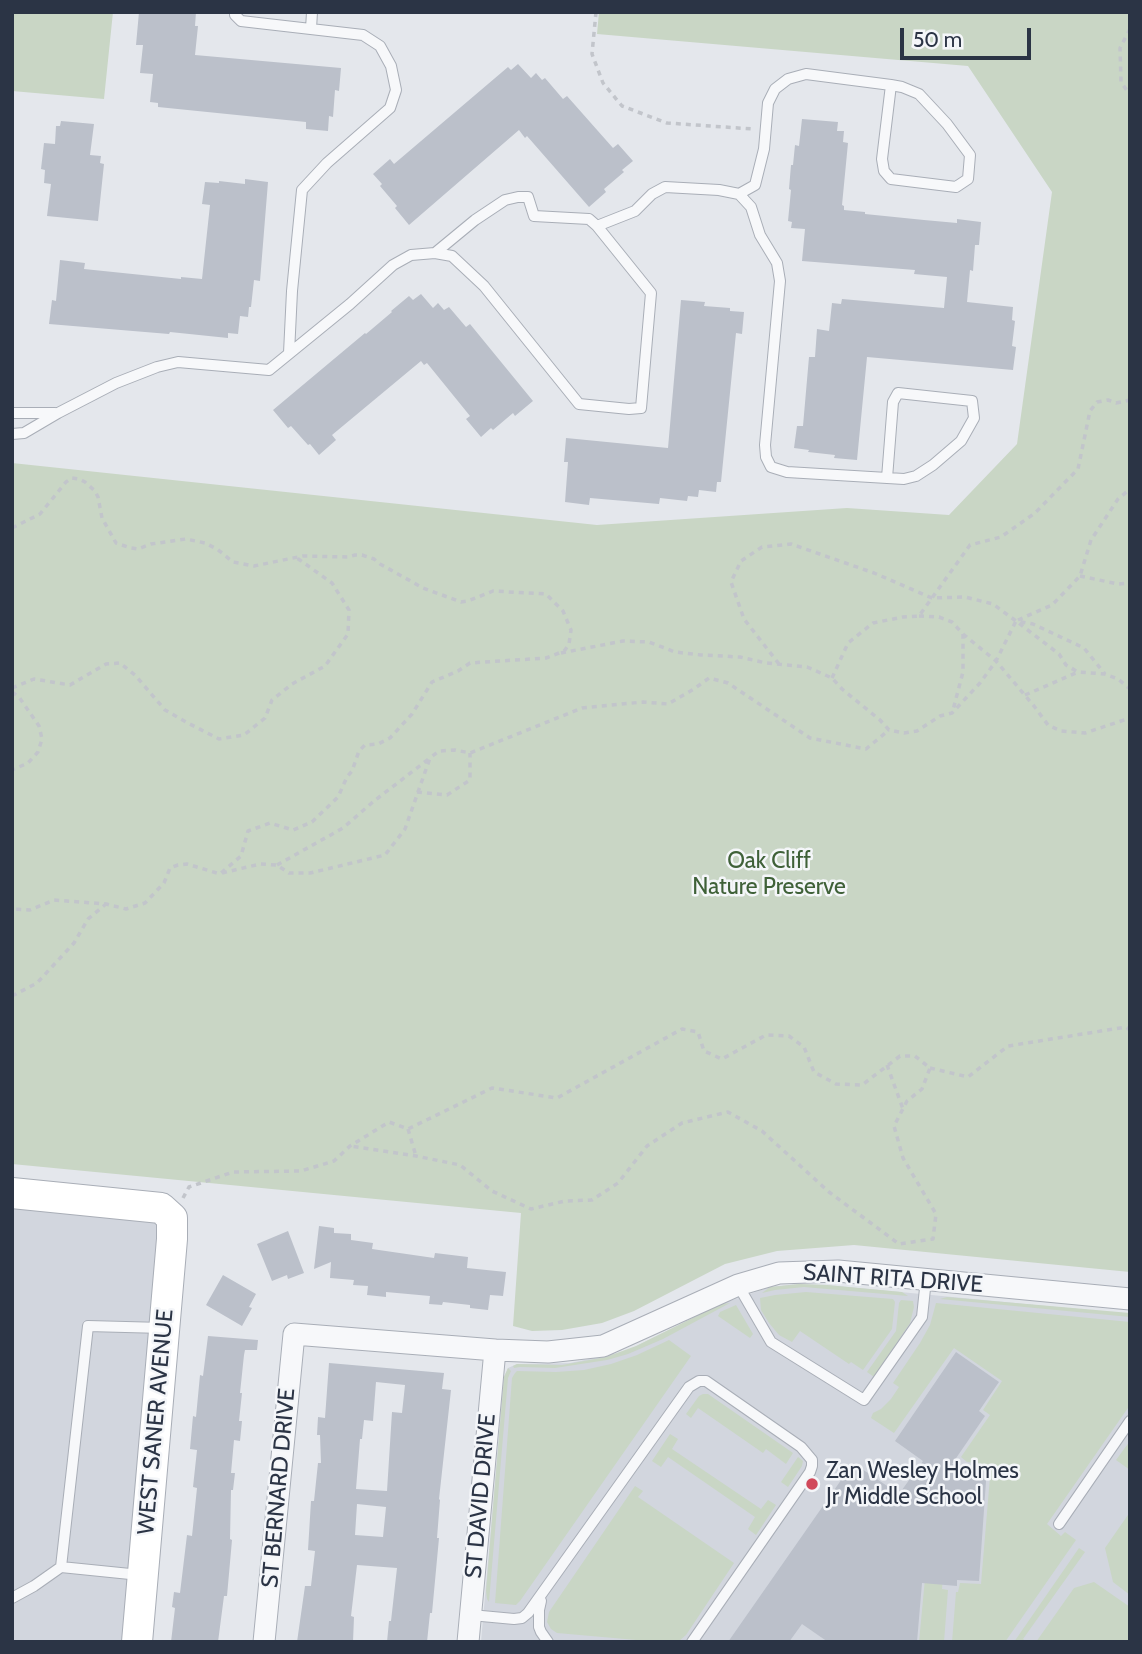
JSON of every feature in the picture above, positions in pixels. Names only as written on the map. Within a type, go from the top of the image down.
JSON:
[{"type":"street","points":[[12,1193],[167,1213]]},
{"type":"street","name":"WEST SANER AVENUE","points":[[137,1642],[164,1328],[167,1213]]},
{"type":"street","name":"SAINT RITA DRIVE","points":[[294,1334],[495,1350],[548,1352],[603,1346],[738,1285],[779,1273],[838,1271],[1130,1299]]},
{"type":"street","name":"ST BERNARD DRIVE","points":[[264,1642],[294,1334]]},
{"type":"street","name":"ST DAVID DRIVE","points":[[468,1642],[495,1350]]},
{"type":"lane","points":[[235,12],[241,22],[363,35],[380,46],[391,65],[396,90],[390,108],[327,163],[302,190],[289,353]]},
{"type":"lane","points":[[311,29],[312,12]]},
{"type":"lane","points":[[739,194],[755,185],[764,149],[768,103],[775,89],[788,79],[806,74],[891,85],[919,94],[947,124],[970,155],[968,179],[956,187],[891,178],[884,171],[882,159],[891,85]]},
{"type":"lane","points":[[597,226],[635,211],[652,194],[665,187],[739,194],[751,207],[760,235],[778,263],[780,281],[765,457],[771,467],[787,471],[887,478],[904,479],[916,476],[961,441],[974,418],[972,401],[898,393],[893,402],[887,478]]},
{"type":"lane","points":[[12,434],[24,433],[117,383],[178,362],[269,370],[393,265],[411,256],[435,253],[452,256],[484,286],[579,404],[641,408],[651,293],[589,219],[534,216],[528,197],[518,197],[493,207],[435,253]]},
{"type":"lane","points":[[12,412],[58,413]]},
{"type":"lane","points":[[738,1285],[771,1342],[864,1400],[922,1317],[926,1279]]},
{"type":"lane","points":[[61,1567],[88,1326],[164,1328]]},
{"type":"lane","points":[[471,1615],[514,1619],[528,1614],[689,1387],[699,1381],[706,1381],[801,1447],[812,1460],[813,1466],[692,1642]]},
{"type":"lane","points":[[1059,1524],[1130,1422]]},
{"type":"lane","points":[[12,1598],[61,1567],[142,1576]]},
{"type":"lane","points":[[545,1592],[538,1620],[541,1632],[548,1642]]},
{"type":"lane","points":[[468,1642],[475,1642]]},
{"type":"path","points":[[596,12],[592,54],[603,83],[622,106],[667,123],[765,130]]},
{"type":"path","points":[[1130,29],[1120,48],[1121,82],[1130,95]]},
{"type":"path","points":[[919,616],[970,545],[1001,537],[1035,513],[1078,469],[1090,411],[1097,402],[1108,400],[1116,404],[1130,400]]},
{"type":"path","points":[[12,528],[40,514],[66,482],[72,478],[79,479],[95,491],[102,518],[116,543],[131,548],[138,549],[151,544],[186,539],[205,543],[233,562],[254,566],[303,556],[355,555],[368,557],[422,588],[461,602],[493,591],[547,594],[564,611],[570,630],[569,643],[565,650],[546,658],[470,663],[432,682],[412,714],[390,738],[378,744],[365,745],[359,751],[338,797],[312,822],[293,830],[270,823],[248,831],[241,856],[220,874]]},
{"type":"path","points":[[559,653],[623,641],[649,642],[675,652],[740,657],[807,667],[832,678],[889,730],[918,732],[940,716],[952,713],[980,682],[996,661],[1016,621],[1052,605],[1080,576],[1091,540],[1118,499],[1130,489]]},
{"type":"path","points":[[779,664],[744,620],[731,582],[741,561],[762,547],[791,544],[874,573],[932,598],[965,597],[993,604],[1059,653],[1066,666],[1078,673]]},
{"type":"path","points":[[12,770],[29,763],[38,752],[42,732],[12,690],[34,679],[70,685],[106,664],[120,663],[135,675],[165,710],[219,739],[244,735],[265,718],[272,699],[292,684],[325,666],[348,634],[349,610],[332,583],[296,558]]},
{"type":"path","points":[[1080,576],[1118,584],[1130,583]]},
{"type":"path","points":[[832,678],[849,643],[873,623],[904,617],[939,617],[952,622],[996,661],[1048,725],[1061,731],[1085,733],[1130,718]]},
{"type":"path","points":[[1016,621],[1033,624],[1084,648],[1105,674]]},
{"type":"path","points":[[952,713],[963,672],[963,634]]},
{"type":"path","points":[[1026,695],[1078,673],[1105,674],[1118,679],[1130,689]]},
{"type":"path","points":[[277,865],[343,828],[439,751],[470,753],[582,708],[643,702],[668,704],[709,678],[728,683],[810,738],[866,749],[889,730]]},
{"type":"path","points":[[418,792],[447,795],[470,780],[470,753]]},
{"type":"path","points":[[12,909],[30,910],[54,900],[106,904],[126,909],[145,903],[164,883],[170,868],[178,865],[187,864],[220,874],[260,864],[277,865],[289,873],[310,873],[385,855],[405,829],[430,758]]},
{"type":"path","points":[[12,996],[37,983],[74,943],[88,919],[106,904]]},
{"type":"path","points":[[167,1213],[189,1187],[233,1172],[301,1171],[334,1161],[350,1146],[389,1122],[408,1129],[492,1088],[556,1098],[682,1029],[698,1032],[704,1051],[722,1059],[766,1035],[789,1036],[804,1047],[814,1072],[836,1084],[862,1085],[900,1056],[915,1056],[930,1068],[968,1077],[1008,1046],[1126,1027],[1130,1030]]},
{"type":"path","points":[[887,1065],[903,1109]]},
{"type":"path","points":[[350,1146],[460,1165],[492,1191],[531,1209],[565,1200],[592,1200],[618,1183],[647,1146],[682,1123],[728,1112],[762,1131],[830,1192],[899,1244],[933,1239],[936,1214],[903,1158],[894,1126],[907,1101],[922,1089],[930,1068]]},
{"type":"path","points":[[408,1129],[416,1156]]},
{"type":"shaded area","points":[[12,1204],[165,1218],[126,1642],[12,1642]]},
{"type":"shaded area","name":"Zan Wesley Holmes Jr Middle School","points":[[798,1284],[1130,1314],[1130,1642],[481,1642],[504,1377],[508,1368],[517,1364],[570,1363],[627,1351],[721,1304],[770,1287]]},
{"type":"green space","points":[[12,12],[113,12],[104,99],[12,91]]},
{"type":"green space","name":"Oak Cliff Nature Preserve","points":[[599,12],[1130,12],[1130,1272],[854,1245],[777,1251],[725,1264],[634,1311],[602,1323],[562,1330],[532,1331],[513,1326],[521,1213],[12,1164],[12,463],[597,525],[847,508],[949,515],[1017,444],[1052,192],[968,66],[597,34]]},
{"type":"green space","points":[[799,1284],[902,1292],[908,1296],[804,1287],[762,1293],[770,1287]]},
{"type":"green space","points":[[806,1292],[893,1299],[892,1329],[863,1370],[851,1362],[849,1364],[800,1331],[792,1342],[779,1335],[761,1310],[760,1298]]},
{"type":"green space","points":[[947,1297],[1130,1313],[1130,1317],[940,1299]]},
{"type":"green space","points":[[901,1300],[913,1301],[910,1323],[874,1377],[867,1372],[896,1331]]},
{"type":"green space","points":[[730,1303],[663,1339],[628,1354],[555,1368],[513,1366],[562,1365],[606,1357],[636,1346],[721,1304]]},
{"type":"green space","points":[[936,1303],[1130,1322],[1130,1405],[1047,1524],[1061,1536],[1065,1532],[1076,1540],[1005,1642],[952,1642],[956,1592],[960,1583],[981,1584],[991,1465],[967,1462],[961,1457],[990,1415],[983,1410],[1002,1381],[954,1348],[894,1433],[871,1418],[873,1413],[891,1399],[899,1387],[893,1383],[930,1325]]},
{"type":"green space","points":[[736,1305],[753,1334],[750,1338],[718,1316],[720,1312]]},
{"type":"green space","points":[[669,1340],[691,1356],[520,1601],[516,1605],[495,1603],[512,1378],[515,1373],[584,1370],[637,1355]]},
{"type":"green space","points":[[508,1368],[511,1371],[508,1378],[489,1602],[486,1591],[504,1377]]},
{"type":"green space","points":[[703,1394],[708,1394],[793,1453],[786,1464],[766,1449],[763,1453],[698,1408],[691,1418],[686,1414]]},
{"type":"green space","points":[[670,1434],[678,1439],[672,1449],[761,1509],[768,1500],[776,1505],[756,1535],[748,1529],[755,1517],[668,1457],[661,1467],[652,1461]]},
{"type":"green space","points":[[1130,1441],[1130,1470],[1116,1460]]},
{"type":"green space","points":[[798,1457],[803,1461],[802,1466],[788,1487],[781,1482]]},
{"type":"green space","points":[[635,1486],[643,1491],[638,1497],[734,1563],[686,1635],[679,1641],[659,1642],[557,1633],[547,1622],[549,1612]]},
{"type":"green space","points":[[1130,1512],[1130,1595],[1113,1582],[1105,1548]]},
{"type":"green space","points":[[928,1547],[945,1547],[942,1589],[948,1590],[944,1642],[919,1642]]},
{"type":"green space","points":[[1079,1548],[1085,1552],[1023,1639],[1027,1642],[1014,1642]]},
{"type":"green space","points":[[1094,1582],[1130,1607],[1130,1642],[1036,1642],[1074,1588]]},
{"type":"building","points":[[139,12],[196,12],[195,26],[198,26],[195,55],[341,68],[339,91],[335,90],[333,117],[329,116],[328,131],[306,129],[306,122],[158,107],[158,103],[150,102],[153,74],[140,73],[143,45],[136,45]]},
{"type":"building","points":[[518,64],[531,78],[536,73],[542,80],[545,78],[563,99],[567,96],[613,148],[618,144],[633,161],[589,207],[519,130],[409,225],[373,174],[390,159],[394,164],[508,67],[511,70]]},
{"type":"building","points":[[802,119],[838,122],[837,131],[844,131],[843,142],[848,143],[842,205],[844,210],[957,223],[957,219],[981,222],[979,245],[975,245],[973,271],[970,270],[967,302],[1013,307],[1012,320],[1015,321],[1012,346],[1016,347],[1013,370],[867,357],[857,460],[834,458],[835,455],[794,448],[797,426],[803,426],[809,357],[815,357],[817,329],[829,331],[832,303],[841,304],[842,299],[944,308],[947,277],[914,274],[915,270],[802,261],[805,229],[791,228],[792,222],[788,221],[791,165],[795,145],[799,146]]},
{"type":"building","points":[[61,121],[94,124],[90,155],[101,156],[100,163],[104,164],[98,221],[47,216],[51,184],[44,183],[45,170],[41,169],[44,143],[55,144],[56,126],[60,126]]},
{"type":"building","points":[[245,179],[268,182],[260,281],[254,280],[251,307],[248,317],[240,316],[238,334],[228,333],[228,338],[49,324],[52,300],[56,301],[60,260],[85,263],[84,269],[202,279],[210,205],[202,204],[205,182],[245,184]]},
{"type":"building","points":[[421,294],[433,308],[438,303],[444,310],[449,307],[466,327],[470,324],[533,401],[481,437],[466,419],[470,416],[427,363],[424,365],[421,361],[332,435],[336,440],[319,455],[291,426],[288,428],[273,410],[409,296],[413,300]]},
{"type":"building","points":[[681,300],[705,302],[704,306],[744,312],[742,334],[736,333],[721,482],[717,482],[716,492],[699,490],[698,497],[688,496],[687,501],[660,498],[659,504],[590,498],[589,505],[565,502],[568,462],[564,462],[566,438],[668,448]]},
{"type":"building","points":[[319,1226],[334,1228],[334,1233],[351,1234],[351,1240],[373,1243],[372,1249],[434,1258],[435,1253],[468,1257],[467,1268],[506,1272],[503,1296],[490,1295],[488,1310],[443,1302],[442,1305],[429,1304],[430,1296],[386,1292],[386,1297],[367,1295],[368,1286],[353,1285],[354,1280],[330,1278],[331,1262],[314,1269]]},
{"type":"building","points":[[288,1231],[304,1273],[288,1279],[287,1275],[272,1281],[257,1244]]},
{"type":"building","points":[[223,1275],[256,1294],[242,1326],[206,1305]]},
{"type":"building","points":[[208,1336],[258,1340],[257,1350],[245,1350],[244,1355],[240,1393],[240,1441],[234,1440],[231,1473],[235,1473],[231,1490],[232,1540],[227,1596],[224,1596],[218,1642],[171,1642],[174,1592],[180,1593],[187,1535],[192,1536],[197,1488],[193,1487],[197,1450],[190,1449],[193,1416],[196,1417],[200,1375],[203,1376]]},
{"type":"building","points":[[956,1352],[999,1382],[979,1411],[985,1416],[952,1464],[987,1467],[979,1581],[957,1580],[957,1586],[922,1583],[917,1642],[828,1642],[802,1624],[789,1642],[728,1642],[853,1463],[899,1494],[923,1461],[895,1441]]},
{"type":"building","points":[[329,1363],[444,1373],[442,1389],[451,1390],[439,1499],[439,1538],[432,1613],[427,1642],[387,1642],[397,1568],[357,1565],[351,1616],[354,1617],[353,1642],[297,1642],[305,1586],[311,1586],[315,1551],[308,1550],[311,1501],[314,1501],[318,1463],[321,1463],[320,1435],[317,1435],[318,1417],[325,1418]],"holes":[[[376,1382],[405,1385],[402,1413],[392,1412],[387,1491],[356,1489],[360,1439],[364,1420],[373,1421]],[[357,1504],[386,1507],[383,1537],[355,1535]]]},
{"type":"place","name":"Zan Wesley Holmes Jr Middle School","points":[[812,1484]]}]
